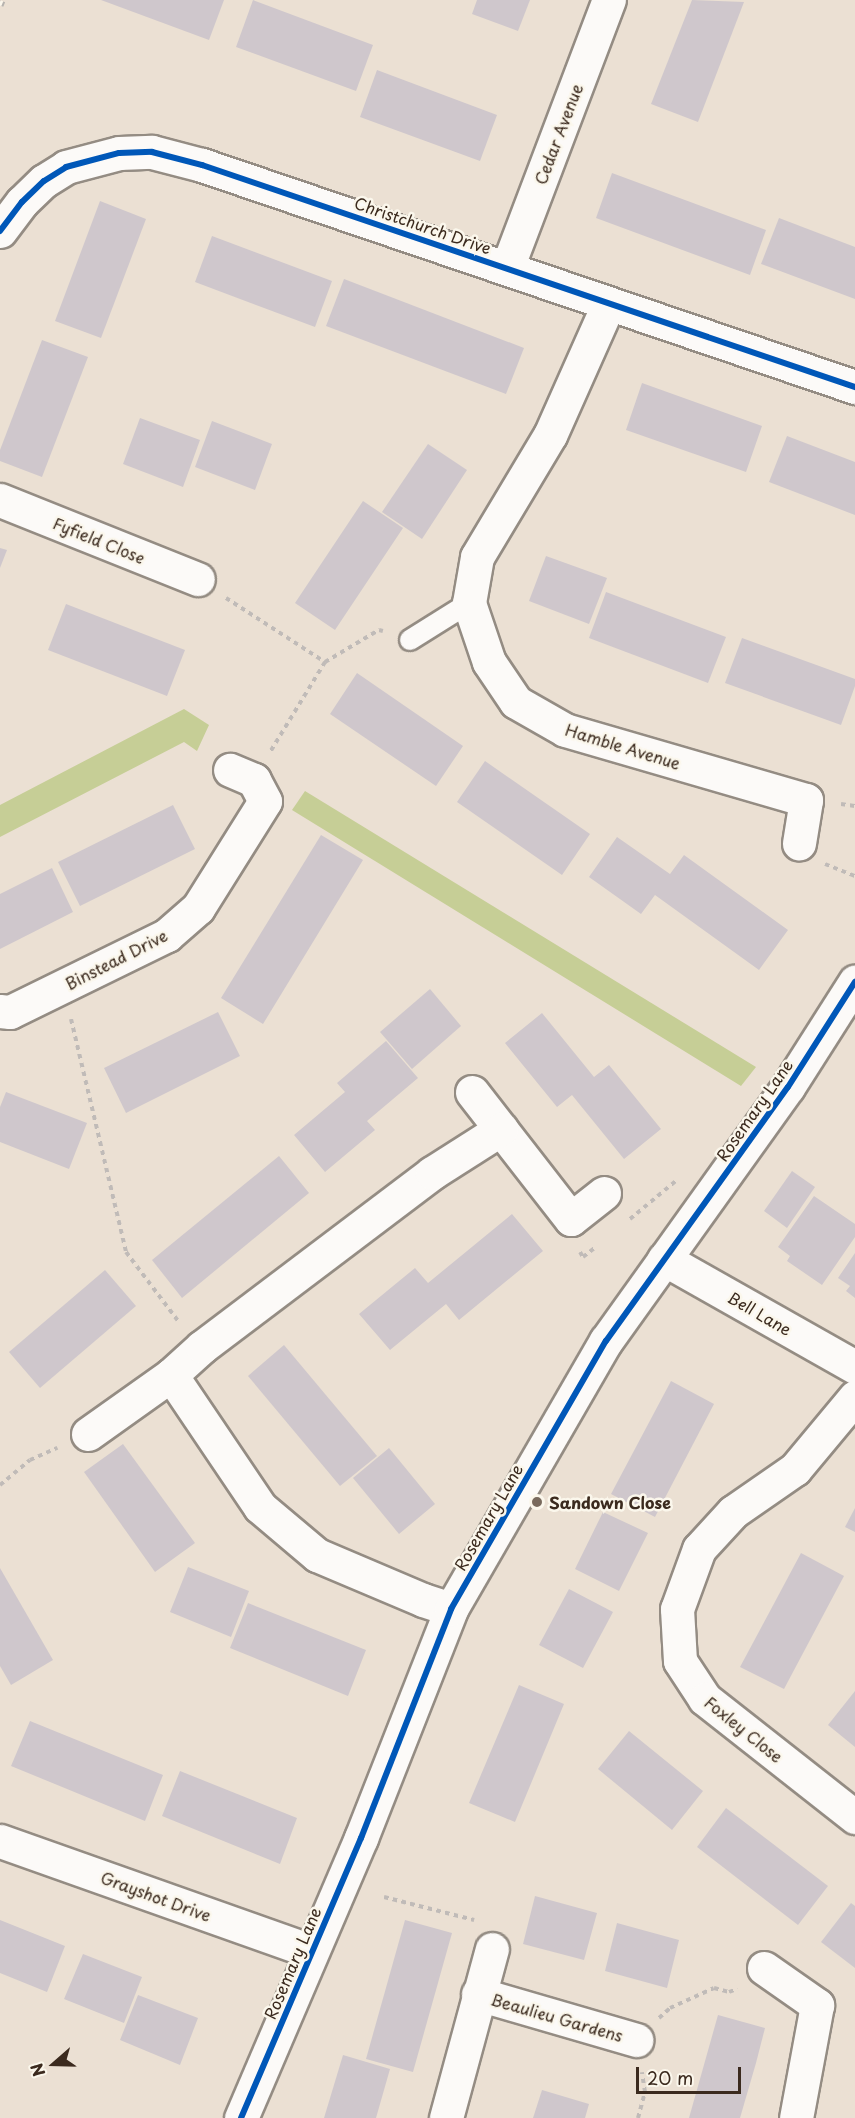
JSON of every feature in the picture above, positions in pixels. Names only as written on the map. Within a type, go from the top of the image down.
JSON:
[{"type":"street","name":"Cedar Avenue","points":[[507,267],[609,0]]},
{"type":"street","name":"Christchurch Drive","points":[[0,231],[29,195],[66,167],[119,153],[152,152],[202,165],[507,267],[608,305],[855,387]]},
{"type":"street","name":"Hamble Avenue","points":[[608,305],[550,435],[477,557],[469,603],[489,662],[516,702],[565,730],[806,800],[799,843]]},
{"type":"street","name":"Fyfield Close","points":[[0,500],[198,579]]},
{"type":"street","name":"Binstead Drive","points":[[0,1011],[10,1012],[167,935],[198,908],[265,801],[242,775]]},
{"type":"street","name":"Rosemary Lane","points":[[241,2118],[361,1838],[451,1609],[606,1341],[788,1087],[855,982]]},
{"type":"street","points":[[471,1092],[571,1219],[604,1193]]},
{"type":"street","points":[[88,1434],[171,1375],[202,1347],[432,1173],[501,1129]]},
{"type":"street","name":"Bell Lane","points":[[664,1259],[855,1367]]},
{"type":"street","points":[[171,1375],[260,1507],[317,1555],[423,1600],[451,1609]]},
{"type":"street","name":"Foxley Close","points":[[855,1397],[795,1469],[733,1512],[699,1549],[677,1609],[680,1661],[705,1699],[855,1817]]},
{"type":"street","name":"Grayshot Drive","points":[[0,1840],[311,1951]]},
{"type":"street","name":"Beaulieu Gardens","points":[[446,2118],[477,1994],[492,1949]]},
{"type":"street","points":[[768,1971],[817,2005],[796,2118]]},
{"type":"street","name":"Beaulieu Gardens","points":[[477,1994],[636,2040]]},
{"type":"lane","points":[[410,640],[469,603]]},
{"type":"path","points":[[198,579],[325,662]]},
{"type":"path","points":[[242,775],[325,662],[380,630],[410,640]]},
{"type":"path","points":[[51,993],[74,1022],[126,1252],[202,1347]]},
{"type":"path","points":[[0,1485],[30,1460],[88,1434]]},
{"type":"path","points":[[384,1897],[492,1926],[492,1949]]},
{"type":"path","points":[[638,2118],[645,2092],[636,2040],[670,2008],[714,1988],[729,1992],[768,1971]]},
{"type":"green space","points":[[184,709],[209,725],[197,751],[184,742],[0,837],[0,805]]},
{"type":"green space","points":[[305,791],[756,1067],[741,1086],[292,810]]},
{"type":"building","points":[[101,0],[224,0],[209,40]]},
{"type":"building","points":[[253,0],[373,45],[356,91],[236,47]]},
{"type":"building","points":[[477,0],[530,0],[518,31],[472,14]]},
{"type":"building","points":[[692,0],[744,2],[698,122],[651,104]]},
{"type":"building","points":[[377,70],[497,115],[480,161],[360,117]]},
{"type":"building","points":[[612,173],[766,230],[750,275],[596,218]]},
{"type":"building","points":[[100,201],[146,219],[101,338],[55,321]]},
{"type":"building","points":[[779,218],[855,247],[855,299],[761,264]]},
{"type":"building","points":[[212,236],[332,281],[315,327],[195,282]]},
{"type":"building","points":[[344,279],[524,348],[506,394],[326,326]]},
{"type":"building","points":[[42,340],[88,357],[42,477],[0,461],[0,450]]},
{"type":"building","points":[[642,383],[762,426],[746,472],[626,430]]},
{"type":"building","points":[[140,418],[200,440],[183,487],[123,464]]},
{"type":"building","points":[[212,421],[272,444],[255,490],[195,467]]},
{"type":"building","points":[[787,436],[855,462],[855,515],[769,482]]},
{"type":"building","points":[[428,444],[467,470],[422,539],[382,512]]},
{"type":"building","points":[[363,501],[403,528],[335,630],[295,603]]},
{"type":"building","points":[[0,548],[7,550],[0,568]]},
{"type":"building","points":[[546,556],[607,578],[589,624],[529,601]]},
{"type":"building","points":[[606,592],[726,637],[708,683],[589,638]]},
{"type":"building","points":[[66,604],[185,650],[167,696],[48,650]]},
{"type":"building","points":[[742,638],[855,679],[855,686],[841,725],[725,683]]},
{"type":"building","points":[[357,673],[463,746],[436,786],[330,714]]},
{"type":"building","points":[[485,761],[590,834],[562,875],[457,802]]},
{"type":"building","points":[[173,805],[195,849],[80,906],[58,862]]},
{"type":"building","points":[[321,835],[363,860],[263,1024],[221,998]]},
{"type":"building","points":[[617,837],[670,874],[684,855],[788,930],[759,970],[655,895],[641,914],[589,877]]},
{"type":"building","points":[[52,868],[73,912],[0,949],[0,894]]},
{"type":"building","points":[[430,989],[461,1026],[412,1069],[380,1032]]},
{"type":"building","points":[[218,1012],[240,1056],[126,1113],[104,1068]]},
{"type":"building","points":[[542,1013],[594,1077],[609,1065],[661,1129],[624,1159],[572,1095],[557,1107],[505,1043]]},
{"type":"building","points":[[386,1041],[418,1078],[367,1121],[375,1130],[325,1172],[294,1135],[345,1092],[337,1083]]},
{"type":"building","points":[[6,1092],[87,1123],[69,1169],[0,1142],[0,1107]]},
{"type":"building","points":[[279,1156],[309,1193],[182,1298],[152,1260]]},
{"type":"building","points":[[792,1171],[815,1187],[787,1228],[764,1211]]},
{"type":"building","points":[[814,1196],[855,1224],[855,1237],[822,1285],[787,1261],[790,1256],[778,1247]]},
{"type":"building","points":[[512,1214],[543,1251],[459,1320],[446,1304],[390,1350],[359,1314],[415,1268],[428,1283]]},
{"type":"building","points":[[855,1253],[855,1298],[846,1291],[850,1286],[838,1278]]},
{"type":"building","points":[[105,1270],[136,1306],[40,1388],[9,1352]]},
{"type":"building","points":[[284,1345],[377,1456],[340,1486],[248,1376]]},
{"type":"building","points":[[671,1381],[714,1404],[655,1517],[611,1494]]},
{"type":"building","points":[[123,1444],[195,1543],[155,1572],[84,1472]]},
{"type":"building","points":[[389,1448],[435,1504],[399,1534],[353,1478]]},
{"type":"building","points":[[855,1508],[855,1532],[845,1527]]},
{"type":"building","points":[[603,1512],[648,1533],[619,1591],[575,1569]]},
{"type":"building","points":[[801,1553],[844,1576],[784,1689],[740,1667]]},
{"type":"building","points":[[188,1567],[249,1591],[231,1637],[170,1612]]},
{"type":"building","points":[[0,1568],[53,1660],[11,1685],[0,1666]]},
{"type":"building","points":[[569,1589],[613,1612],[583,1668],[539,1645]]},
{"type":"building","points":[[248,1603],[366,1650],[348,1696],[230,1648]]},
{"type":"building","points":[[519,1685],[564,1704],[515,1822],[469,1803]]},
{"type":"building","points":[[855,1691],[855,1747],[828,1725]]},
{"type":"building","points":[[30,1721],[163,1775],[145,1821],[11,1766]]},
{"type":"building","points":[[629,1731],[703,1791],[672,1830],[598,1769]]},
{"type":"building","points":[[180,1771],[297,1818],[280,1864],[162,1816]]},
{"type":"building","points":[[726,1808],[828,1886],[798,1925],[697,1847]]},
{"type":"building","points":[[535,1896],[597,1913],[584,1960],[523,1944]]},
{"type":"building","points":[[851,1903],[855,1906],[855,1968],[821,1942]]},
{"type":"building","points":[[0,1920],[65,1946],[47,1992],[0,1973]]},
{"type":"building","points":[[405,1920],[452,1933],[413,2072],[366,2059]]},
{"type":"building","points":[[617,1923],[679,1940],[667,1988],[605,1971]]},
{"type":"building","points":[[83,1954],[142,1977],[124,2023],[64,1999]]},
{"type":"building","points":[[138,1995],[198,2018],[180,2065],[120,2040]]},
{"type":"building","points":[[718,2015],[765,2028],[756,2063],[740,2118],[689,2118]]},
{"type":"building","points":[[343,2055],[390,2069],[376,2118],[324,2118]]},
{"type":"building","points":[[542,2090],[589,2104],[585,2118],[533,2118]]},
{"type":"railway","points":[[0,5],[2,0]]},
{"type":"cycle path","points":[[0,231],[22,202],[44,181],[66,167],[119,153],[152,152],[202,165],[855,387]]},
{"type":"cycle path","points":[[241,2118],[361,1838],[451,1609],[606,1341],[788,1087],[855,982]]},
{"type":"place","name":"Sandown Close","points":[[537,1502]]}]
